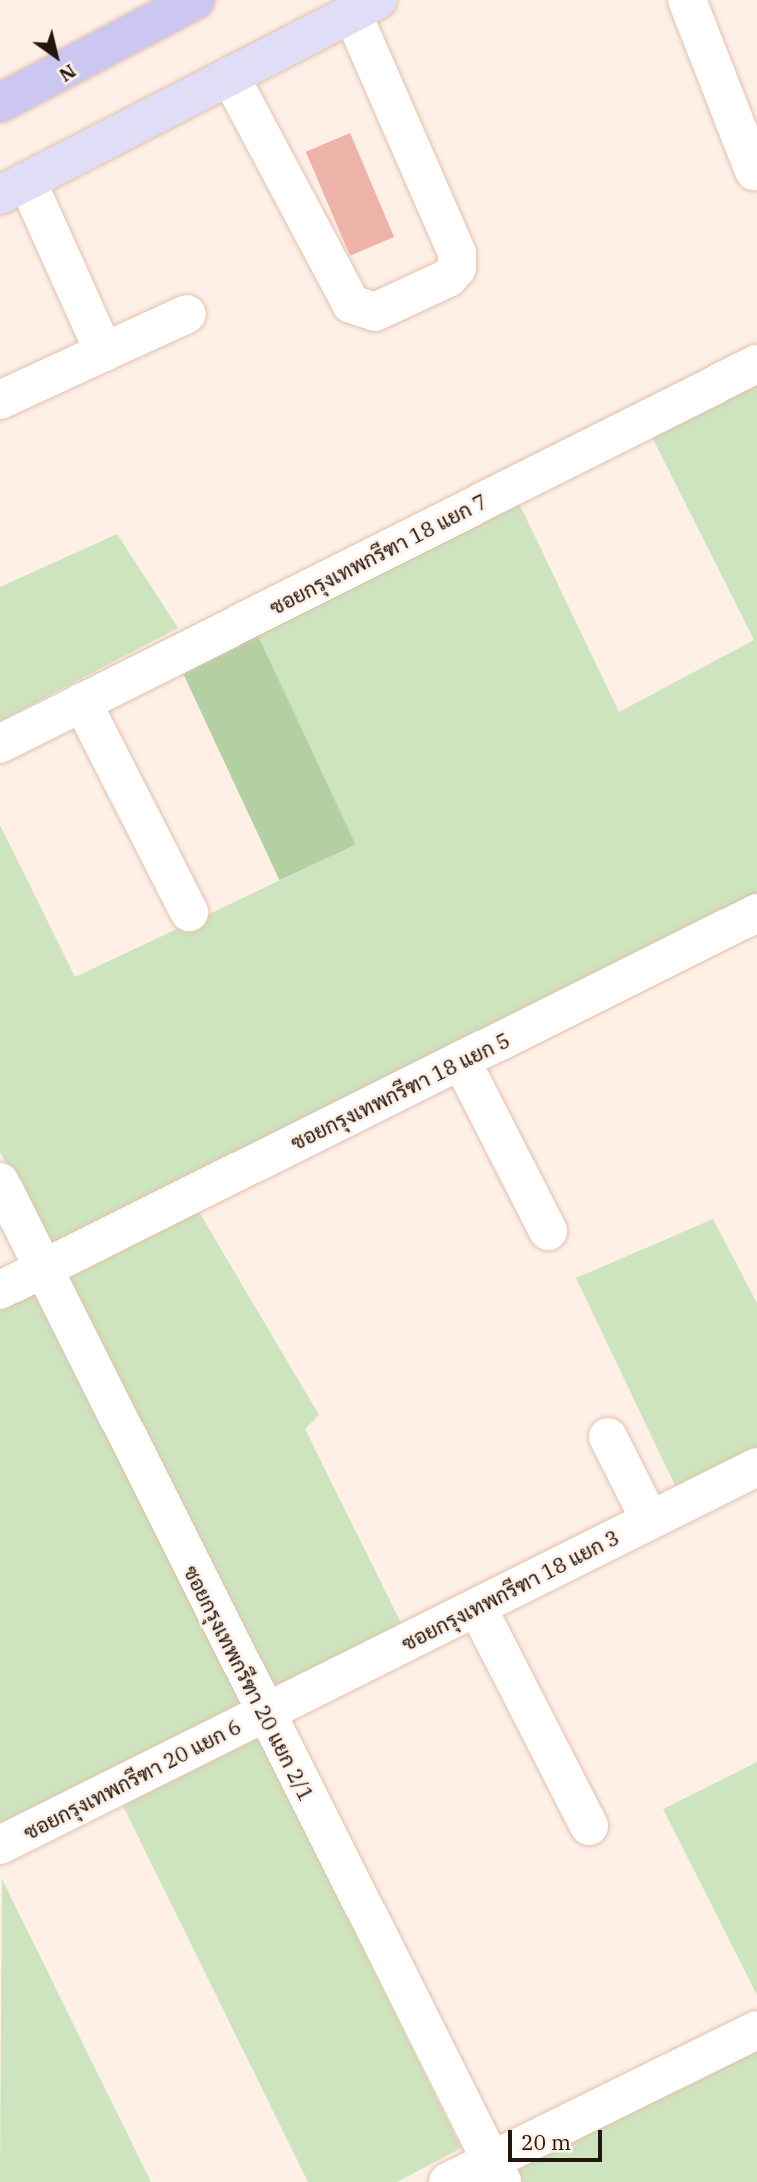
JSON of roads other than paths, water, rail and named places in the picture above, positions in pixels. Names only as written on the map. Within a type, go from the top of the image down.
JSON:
[{"type":"highway","points":[[0,103],[195,0]]},
{"type":"main road","points":[[14,188],[365,7]]},
{"type":"street","points":[[688,0],[754,171]]},
{"type":"street","points":[[230,76],[351,304],[375,312],[448,278],[457,268],[457,253],[365,7]]},
{"type":"street","points":[[14,188],[104,352]]},
{"type":"street","points":[[0,400],[187,314]]},
{"type":"street","name":"ซอยกรุงเทพกรีฑา 18 แยก 7","points":[[0,744],[757,364]]},
{"type":"street","points":[[82,702],[189,912]]},
{"type":"street","name":"ซอยกรุงเทพกรีฑา 18 แยก 5","points":[[0,1290],[757,913]]},
{"type":"street","points":[[461,1060],[548,1231]]},
{"type":"street","name":"ซอยกรุงเทพกรีฑา 20 แยก 2/1","points":[[0,1182],[496,2171]]},
{"type":"street","points":[[608,1437],[650,1520]]},
{"type":"street","name":"ซอยกรุงเทพกรีฑา 18 แยก 3","points":[[264,1713],[757,1467]]},
{"type":"street","points":[[477,1606],[589,1826]]},
{"type":"street","name":"ซอยกรุงเทพกรีฑา 20 แยก 6","points":[[0,1845],[264,1713]]},
{"type":"street","points":[[448,2182],[496,2171],[757,2030]]}]
